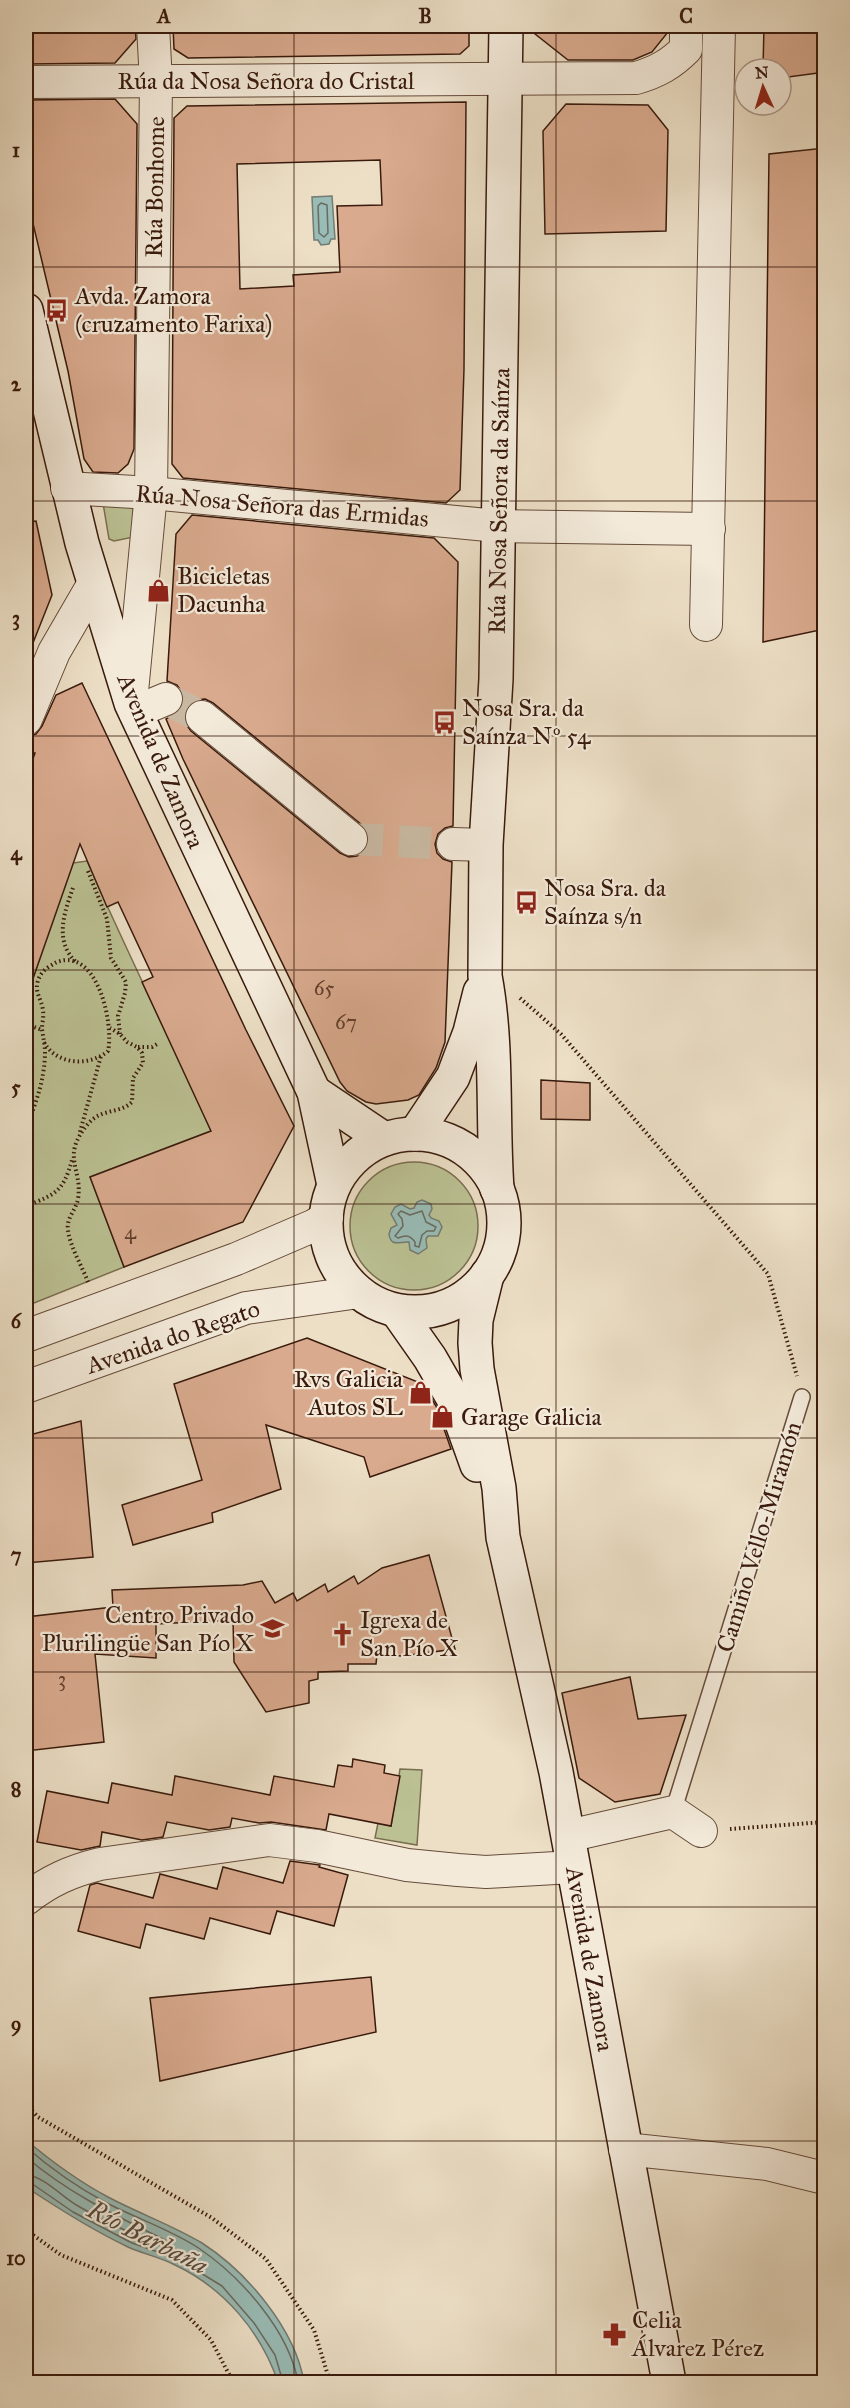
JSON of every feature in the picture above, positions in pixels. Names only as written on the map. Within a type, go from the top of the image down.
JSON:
[{"type":"street","name":"Rúa Bonhome","points":[[133,707],[151,493],[156,82],[153,26]]},
{"type":"street","name":"Rúa Nosa Señora da Saínza","points":[[485,976],[486,845],[496,679],[506,26]]},
{"type":"street","name":"Rúa da Nosa Señora do Cristal","points":[[26,82],[636,78],[651,74],[670,64],[686,49],[686,26]]},
{"type":"street","points":[[706,625],[719,26]]},
{"type":"street","name":"Avenida de Zamora","points":[[26,310],[67,488],[133,707],[315,1092],[334,1185]]},
{"type":"street","name":"Rúa Nosa Señora das Ermidas","points":[[67,488],[151,493],[498,526],[709,529]]},
{"type":"street","points":[[26,719],[54,652],[94,583]]},
{"type":"street","points":[[133,707],[166,699]]},
{"type":"street","points":[[202,717],[351,839]]},
{"type":"street","points":[[453,844],[486,845]]},
{"type":"street","points":[[400,1136],[448,1087],[476,1014],[485,976]]},
{"type":"street","points":[[485,976],[493,1052],[497,1189],[505,1218],[499,1255],[487,1275],[473,1291],[455,1304],[427,1313],[397,1311],[371,1300],[359,1292],[334,1257],[327,1234],[327,1217],[334,1185],[350,1162],[372,1145],[400,1136],[444,1139],[470,1153],[486,1170],[497,1189]]},
{"type":"street","points":[[315,1092],[400,1136]]},
{"type":"street","name":"Avenida do Regato","points":[[26,1336],[236,1259],[315,1225],[327,1217]]},
{"type":"street","name":"Avenida de Zamora","points":[[487,1275],[476,1320],[475,1343],[477,1369],[499,1488],[503,1537]]},
{"type":"street","name":"Avenida do Regato","points":[[26,1388],[246,1308],[359,1292]]},
{"type":"street","name":"Avenida de Zamora","points":[[397,1311],[443,1378],[453,1398],[503,1537],[556,1772],[669,2382]]},
{"type":"street","points":[[26,1899],[47,1883],[72,1871],[100,1864],[269,1840],[317,1846],[407,1865],[486,1872],[570,1852],[673,1812],[701,1831]]},
{"type":"street","points":[[625,2148],[767,2164],[825,2178]]},
{"type":"lane","name":"Camiño Vello-Miramón","points":[[673,1812],[802,1397]]},
{"type":"path","points":[[88,871],[108,919],[111,958],[126,982],[118,1016],[120,1034]]},
{"type":"path","points":[[44,1042],[51,1053],[66,1059],[91,1062],[108,1051],[110,1028],[106,1006],[95,981],[67,952],[62,936],[63,920],[73,888]]},
{"type":"path","points":[[26,1127],[40,1087],[44,1065],[43,1009],[37,995],[40,977],[44,970],[60,961],[76,963]]},
{"type":"path","name":"Camiño Vello-Miramón","points":[[518,997],[561,1034],[768,1274],[802,1397]]},
{"type":"path","points":[[26,1024],[42,1030]]},
{"type":"path","points":[[78,1139],[88,1124],[99,1114],[128,1106],[132,1102],[134,1078],[143,1063],[142,1053],[110,1028]]},
{"type":"path","points":[[137,1047],[152,1047],[159,1043]]},
{"type":"path","points":[[26,1206],[50,1197],[63,1185],[70,1171],[72,1156],[102,1056]]},
{"type":"path","points":[[72,1156],[79,1191],[76,1207],[69,1219],[68,1232],[100,1310]]},
{"type":"path","points":[[701,1831],[825,1822]]},
{"type":"path","points":[[26,2104],[38,2117],[212,2218],[266,2259],[314,2330],[330,2382]]},
{"type":"path","points":[[26,2230],[61,2255],[172,2300],[211,2340],[233,2382]]},
{"type":"green space","points":[[133,499],[134,537],[114,541],[109,539],[103,503]]},
{"type":"green space","points":[[87,861],[211,1131],[90,1177],[124,1267],[29,1305],[26,1295],[26,998],[73,863]]},
{"type":"green space","points":[[414,1162],[438,1167],[459,1181],[473,1202],[478,1226],[473,1250],[459,1271],[438,1285],[414,1290],[390,1285],[369,1271],[355,1250],[350,1226],[355,1202],[369,1181],[390,1167]]},
{"type":"green space","points":[[400,1769],[422,1770],[417,1845],[375,1838],[378,1823],[391,1826]]},
{"type":"water","points":[[332,196],[335,239],[331,239],[329,244],[321,245],[318,240],[314,240],[312,197]]},
{"type":"water","points":[[422,1200],[431,1204],[432,1209],[429,1215],[439,1221],[442,1227],[438,1236],[428,1236],[427,1248],[418,1254],[410,1250],[409,1242],[396,1243],[392,1241],[389,1234],[391,1228],[397,1225],[391,1214],[395,1207],[401,1204],[410,1209],[414,1208],[417,1202]]},
{"type":"water","name":"Río Barbaña","points":[[26,2140],[86,2184],[119,2203],[179,2230],[219,2255],[252,2286],[280,2322],[299,2362],[304,2382],[278,2382],[262,2346],[251,2329],[239,2313],[209,2286],[169,2262],[102,2234],[26,2187]]},
{"type":"building","points":[[26,26],[135,26],[136,39],[115,63],[26,64]]},
{"type":"building","points":[[173,26],[469,26],[469,46],[460,54],[188,58],[174,49]]},
{"type":"building","points":[[525,26],[668,26],[668,32],[652,52],[633,60],[568,60]]},
{"type":"building","points":[[764,26],[825,26],[825,72],[793,76],[793,57],[763,57]]},
{"type":"building","points":[[115,99],[137,124],[134,449],[128,464],[118,473],[93,472],[84,459],[68,371],[26,194],[26,100]]},
{"type":"building","points":[[466,102],[464,369],[460,490],[446,503],[183,478],[172,464],[174,118],[187,106]],"holes":[[[380,160],[382,205],[337,206],[340,272],[293,275],[294,286],[240,289],[237,164]]]},
{"type":"building","points":[[566,104],[648,105],[668,130],[666,231],[545,234],[543,131]]},
{"type":"building","points":[[825,148],[825,629],[763,642],[769,154]]},
{"type":"building","points":[[192,515],[434,538],[458,562],[453,826],[445,828],[438,834],[435,844],[437,853],[443,859],[452,862],[445,1042],[436,1068],[419,1095],[408,1100],[376,1104],[366,1102],[347,1091],[340,1082],[183,759],[166,719],[180,710],[184,701],[177,685],[167,681],[176,534]],"holes":[[[205,699],[213,703],[362,825],[368,832],[369,841],[364,851],[357,856],[349,857],[340,853],[191,731],[185,723],[184,715],[188,706],[196,700]]]},
{"type":"building","points":[[36,521],[52,595],[27,658],[26,522]]},
{"type":"building","points":[[82,683],[246,1030],[294,1126],[243,1222],[124,1267],[90,1177],[211,1131],[142,982],[153,977],[118,902],[107,907],[80,844],[29,990],[26,989],[26,778],[35,753],[26,751],[26,737],[36,734],[42,726],[56,695]]},
{"type":"building","points":[[541,1080],[590,1083],[590,1120],[541,1119]]},
{"type":"building","points":[[307,1338],[423,1384],[436,1406],[451,1449],[370,1477],[364,1457],[266,1425],[281,1489],[212,1513],[213,1522],[133,1545],[122,1505],[202,1480],[174,1384]]},
{"type":"building","points":[[81,1421],[93,1557],[26,1563],[26,1436]]},
{"type":"building","points":[[429,1555],[455,1649],[402,1656],[377,1654],[376,1664],[348,1664],[348,1671],[318,1672],[318,1679],[309,1681],[309,1703],[266,1712],[234,1662],[233,1620],[156,1624],[156,1658],[95,1654],[104,1742],[26,1751],[26,1617],[113,1607],[112,1590],[243,1585],[262,1581],[275,1603],[293,1593],[297,1601],[325,1584],[328,1592],[354,1576],[358,1584],[382,1568]]},
{"type":"building","points":[[630,1677],[638,1719],[686,1715],[660,1794],[615,1802],[579,1778],[562,1693]]},
{"type":"building","points":[[353,1759],[385,1765],[384,1773],[400,1776],[391,1826],[329,1814],[326,1830],[232,1818],[230,1827],[209,1830],[167,1822],[163,1837],[142,1840],[102,1832],[100,1846],[81,1850],[37,1842],[47,1791],[108,1803],[112,1783],[172,1795],[175,1776],[270,1795],[274,1776],[334,1787],[338,1765],[352,1767]]},
{"type":"building","points":[[290,1861],[320,1865],[319,1867],[348,1875],[334,1926],[277,1911],[270,1934],[210,1918],[204,1939],[146,1924],[140,1948],[78,1931],[90,1885],[97,1883],[153,1898],[160,1874],[217,1889],[223,1867],[283,1883]]},
{"type":"building","points":[[371,1977],[376,2032],[160,2081],[150,1998]]},
{"type":"tunnel","points":[[166,699],[202,717]]},
{"type":"tunnel","points":[[351,839],[453,844]]},
{"type":"place","name":"Avda. Zamora (cruzamento Farixa)","points":[[57,310]]},
{"type":"place","name":"Bicicletas Dacunha","points":[[159,590]]},
{"type":"place","name":"Nosa Sra. da Saínza Nº 54","points":[[444,722]]},
{"type":"place","name":"Nosa Sra. da Saínza s/n","points":[[526,902]]},
{"type":"place","name":"Rvs Galicia Autos SL","points":[[421,1393]]},
{"type":"place","name":"Garage Galicia","points":[[443,1417]]},
{"type":"place","name":"Centro Privado Plurilingüe San Pío X","points":[[272,1629]]},
{"type":"place","name":"Igrexa de San Pío X","points":[[342,1634]]},
{"type":"place","name":"Celia Álvarez Pérez","points":[[614,2334]]}]
